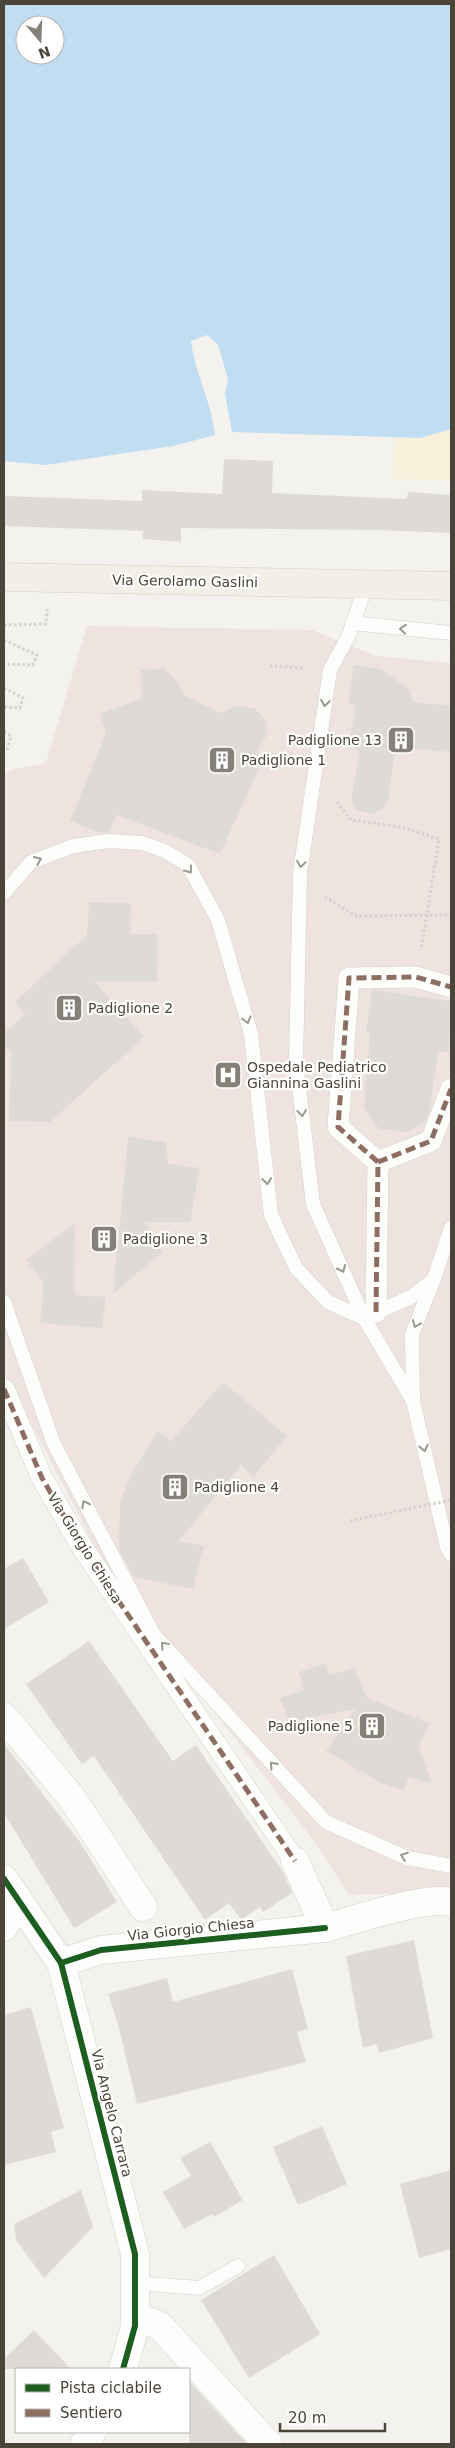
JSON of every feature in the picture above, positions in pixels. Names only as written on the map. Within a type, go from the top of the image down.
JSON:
[{"type":"main road","name":"Via Gerolamo Gaslini","points":[[4,577],[451,586]]},
{"type":"street","points":[[378,1162],[338,1127],[349,978],[416,977],[451,988]]},
{"type":"street","points":[[378,1162],[431,1141],[451,1089]]},
{"type":"street","points":[[370,1315],[378,1162]]},
{"type":"street","name":"Via Giorgio Chiesa","points":[[4,1389],[42,1478],[82,1547],[296,1862],[325,1928]]},
{"type":"street","points":[[4,1717],[72,1798],[143,1907]]},
{"type":"street","name":"Via Angelo Carrara","points":[[4,1927],[11,1889]]},
{"type":"street","name":"Via Angelo Carrara","points":[[11,1889],[61,1963],[135,2254],[136,2326],[123,2368]]},
{"type":"street","name":"Via Giorgio Chiesa","points":[[61,1963],[101,1950],[325,1928],[423,1902],[442,1900],[451,1902]]},
{"type":"street","points":[[136,2316],[160,2326],[268,2444]]},
{"type":"street","points":[[84,2444],[91,2433]]},
{"type":"lane","points":[[367,583],[348,637],[330,670],[300,873],[296,1062],[313,1204],[413,1401]]},
{"type":"lane","points":[[352,623],[451,634]]},
{"type":"lane","points":[[4,893],[31,862],[73,846],[109,840],[142,843],[165,851],[188,865],[218,920],[251,1034],[271,1215],[296,1268],[328,1302],[370,1315],[411,1297],[434,1279]]},
{"type":"lane","points":[[451,1228],[434,1279],[412,1334],[413,1401],[447,1547],[451,1554]]},
{"type":"lane","points":[[4,1302],[54,1444],[154,1635],[326,1822],[407,1858],[451,1866]]},
{"type":"lane","points":[[135,2283],[199,2288],[238,2266]]},
{"type":"path","points":[[4,626],[46,624],[50,579]]},
{"type":"path","points":[[4,640],[36,655],[33,665],[4,664]]},
{"type":"path","points":[[270,666],[330,670]]},
{"type":"path","points":[[4,688],[23,698],[20,708],[4,708]]},
{"type":"path","points":[[4,732],[11,736],[7,750],[4,751]]},
{"type":"path","points":[[336,792],[337,802],[351,820],[401,827],[439,838],[416,977]]},
{"type":"path","points":[[300,873],[329,901],[356,916],[451,914]]},
{"type":"path","points":[[350,1521],[451,1500]]},
{"type":"shaded area","name":"Ospedale Pediatrico Giannina Gaslini","points":[[87,626],[312,630],[376,656],[451,663],[451,1892],[349,1895],[316,1844],[224,1724],[160,1646],[100,1556],[4,1372],[4,778],[10,770],[46,763]]},
{"type":"sand","points":[[451,429],[451,481],[392,479],[395,438],[420,438]]},
{"type":"water","points":[[4,4],[451,4],[451,429],[420,438],[232,432],[225,394],[228,379],[218,345],[207,335],[191,341],[196,365],[211,411],[215,435],[173,446],[45,465],[4,461]]},
{"type":"building","points":[[224,459],[273,461],[272,493],[407,499],[408,492],[451,495],[451,533],[377,530],[181,528],[181,542],[143,539],[143,531],[4,526],[4,496],[142,501],[142,490],[222,494]]},
{"type":"building","name":"Padiglione 13","points":[[354,665],[381,669],[409,689],[412,702],[451,706],[451,752],[396,747],[388,799],[383,809],[372,814],[356,810],[351,799],[360,752],[349,743],[356,705],[348,704]]},
{"type":"building","name":"Padiglione 1","points":[[164,668],[179,684],[184,695],[220,713],[236,706],[254,708],[266,720],[267,735],[257,750],[262,762],[220,854],[117,815],[109,832],[100,833],[70,821],[106,733],[100,714],[142,698],[141,670]]},
{"type":"building","name":"Padiglione 2","points":[[89,902],[131,903],[130,934],[158,934],[157,981],[94,981],[144,1037],[50,1122],[9,1121],[11,1052],[4,1045],[4,1033],[26,1014],[15,1002],[87,935]]},
{"type":"building","points":[[372,990],[451,1001],[449,1052],[438,1051],[430,1109],[425,1122],[408,1132],[379,1129],[364,1108],[370,1033],[366,1032]]},
{"type":"building","points":[[128,1137],[166,1142],[168,1164],[200,1168],[190,1222],[145,1222],[162,1252],[113,1294]]},
{"type":"building","points":[[75,1223],[74,1295],[106,1297],[102,1328],[40,1323],[44,1283],[26,1260]]},
{"type":"building","name":"Padiglione 4","points":[[223,1382],[287,1436],[253,1477],[241,1465],[179,1541],[204,1546],[193,1589],[134,1577],[119,1549],[120,1501],[133,1471],[158,1431],[171,1441]]},
{"type":"building","points":[[23,1558],[49,1602],[4,1629],[4,1569]]},
{"type":"building","points":[[89,1641],[173,1761],[196,1745],[283,1872],[292,1893],[263,1912],[260,1907],[241,1920],[229,1903],[205,1920],[94,1756],[82,1764],[26,1684]]},
{"type":"building","name":"Padiglione 5","points":[[326,1663],[329,1675],[354,1668],[367,1698],[429,1723],[419,1746],[432,1784],[408,1777],[404,1790],[383,1784],[326,1751],[355,1709],[290,1722],[280,1698],[304,1690],[299,1672]]},
{"type":"building","points":[[4,1744],[80,1842],[117,1902],[74,1928],[4,1813]]},
{"type":"building","points":[[414,1940],[433,2038],[379,2053],[376,2044],[363,2048],[346,1956]]},
{"type":"building","points":[[292,1969],[308,2029],[297,2032],[306,2062],[137,2104],[118,2024],[108,1994],[167,1978],[173,2002]]},
{"type":"building","points":[[31,2007],[64,2128],[51,2132],[56,2152],[4,2165],[4,2015]]},
{"type":"building","points":[[322,2126],[347,2184],[298,2205],[273,2147]]},
{"type":"building","points":[[210,2142],[243,2200],[214,2217],[212,2214],[184,2229],[163,2192],[191,2176],[180,2158]]},
{"type":"building","points":[[451,2170],[451,2249],[419,2258],[400,2184]]},
{"type":"building","points":[[81,2190],[93,2227],[44,2278],[16,2240],[14,2224]]},
{"type":"building","points":[[274,2255],[320,2334],[249,2378],[201,2300]]},
{"type":"building","points":[[34,2330],[70,2368],[4,2369],[4,2359]]},
{"type":"building","points":[[190,2382],[247,2444],[189,2444],[190,2433]]},
{"type":"marked path","points":[[378,1162],[338,1127],[349,978],[416,977],[451,987]]},
{"type":"marked path","points":[[376,1312],[378,1162],[431,1141],[451,1089]]},
{"type":"marked path","points":[[4,1389],[42,1478],[82,1547],[295,1861]]},
{"type":"cycle path","points":[[4,1879],[61,1963],[135,2254],[135,2326],[123,2368]]},
{"type":"cycle path","points":[[61,1963],[101,1950],[325,1928]]},
{"type":"place","name":"Padiglione 13","points":[[401,740]]},
{"type":"place","name":"Padiglione 1","points":[[222,760]]},
{"type":"place","name":"Padiglione 2","points":[[69,1008]]},
{"type":"place","name":"Ospedale Pediatrico Giannina Gaslini","points":[[228,1075]]},
{"type":"place","name":"Padiglione 3","points":[[104,1239]]},
{"type":"place","name":"Padiglione 4","points":[[175,1487]]},
{"type":"place","name":"Padiglione 5","points":[[372,1726]]}]
